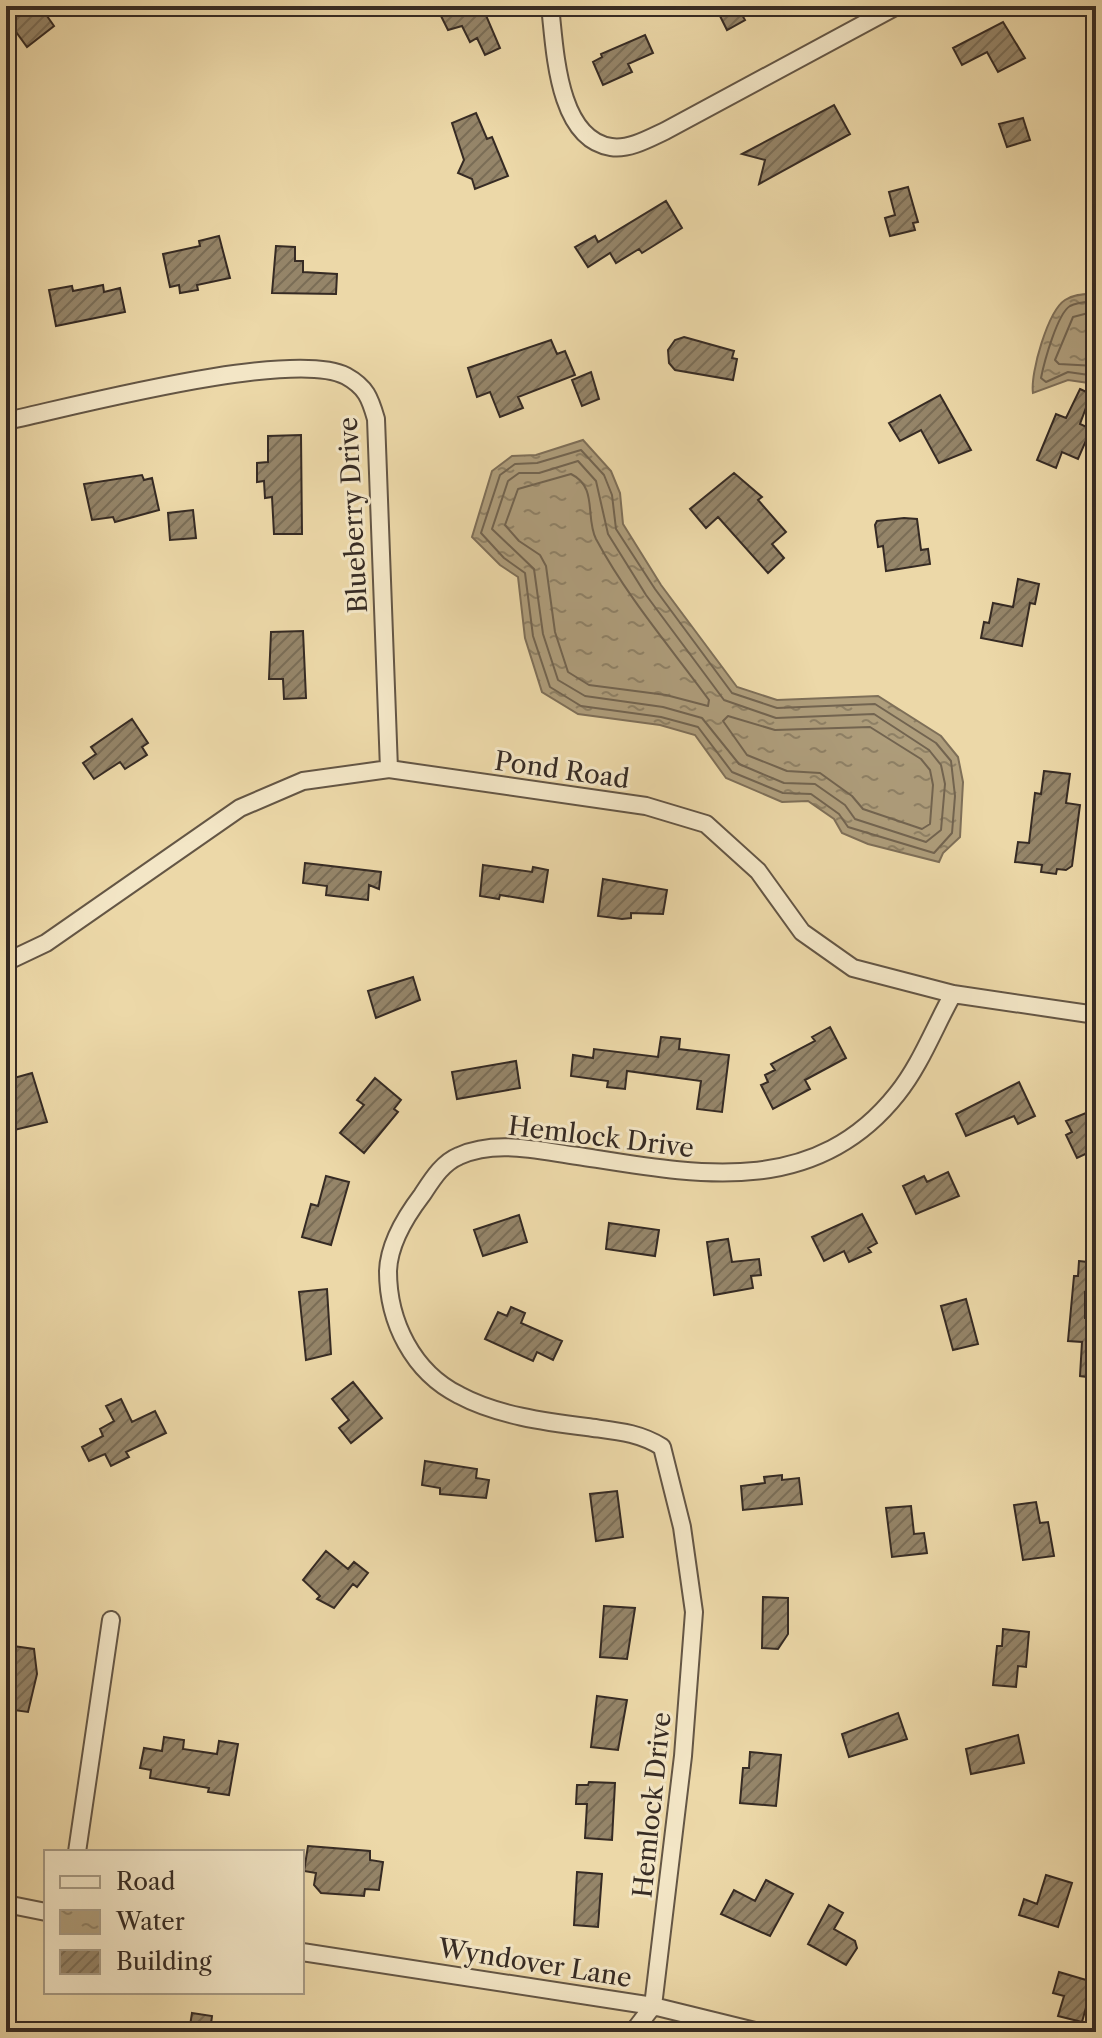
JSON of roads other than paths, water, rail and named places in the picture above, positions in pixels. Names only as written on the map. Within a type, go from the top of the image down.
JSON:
[{"type":"street","points":[[550,6],[558,74],[568,108],[580,129],[612,148],[640,143],[897,6]]},
{"type":"street","name":"Blueberry Drive","points":[[6,421],[265,369],[343,374],[367,391],[376,419],[389,769]]},
{"type":"street","name":"Pond Road","points":[[6,962],[46,943],[240,808],[303,781],[389,769],[646,806],[706,824],[758,871],[802,932],[853,968],[953,994],[1096,1015]]},
{"type":"street","name":"Hemlock Drive","points":[[653,2006],[683,1756],[694,1612],[682,1527],[662,1447],[641,1435],[507,1413],[458,1395],[418,1366],[396,1323],[388,1269],[402,1222],[440,1170],[459,1156],[500,1146],[683,1172],[749,1175],[815,1156],[858,1132],[897,1094],[953,994]]},
{"type":"street","points":[[77,1850],[111,1620]]},
{"type":"street","points":[[6,1904],[44,1912]]},
{"type":"street","name":"Wyndover Lane","points":[[304,1952],[653,2006],[759,2032]]},
{"type":"street","points":[[633,2032],[653,2006]]},
{"type":"water","points":[[1096,293],[1096,384],[1068,380],[1033,393],[1034,372],[1052,316],[1065,300]]},
{"type":"water","points":[[583,440],[611,471],[620,493],[623,524],[661,585],[737,687],[777,700],[878,696],[941,736],[958,757],[963,782],[960,837],[943,853],[939,862],[868,844],[842,833],[834,819],[808,801],[782,802],[726,778],[695,735],[660,725],[578,714],[542,692],[525,638],[518,577],[500,565],[472,537],[492,471],[512,456],[536,455]]}]
